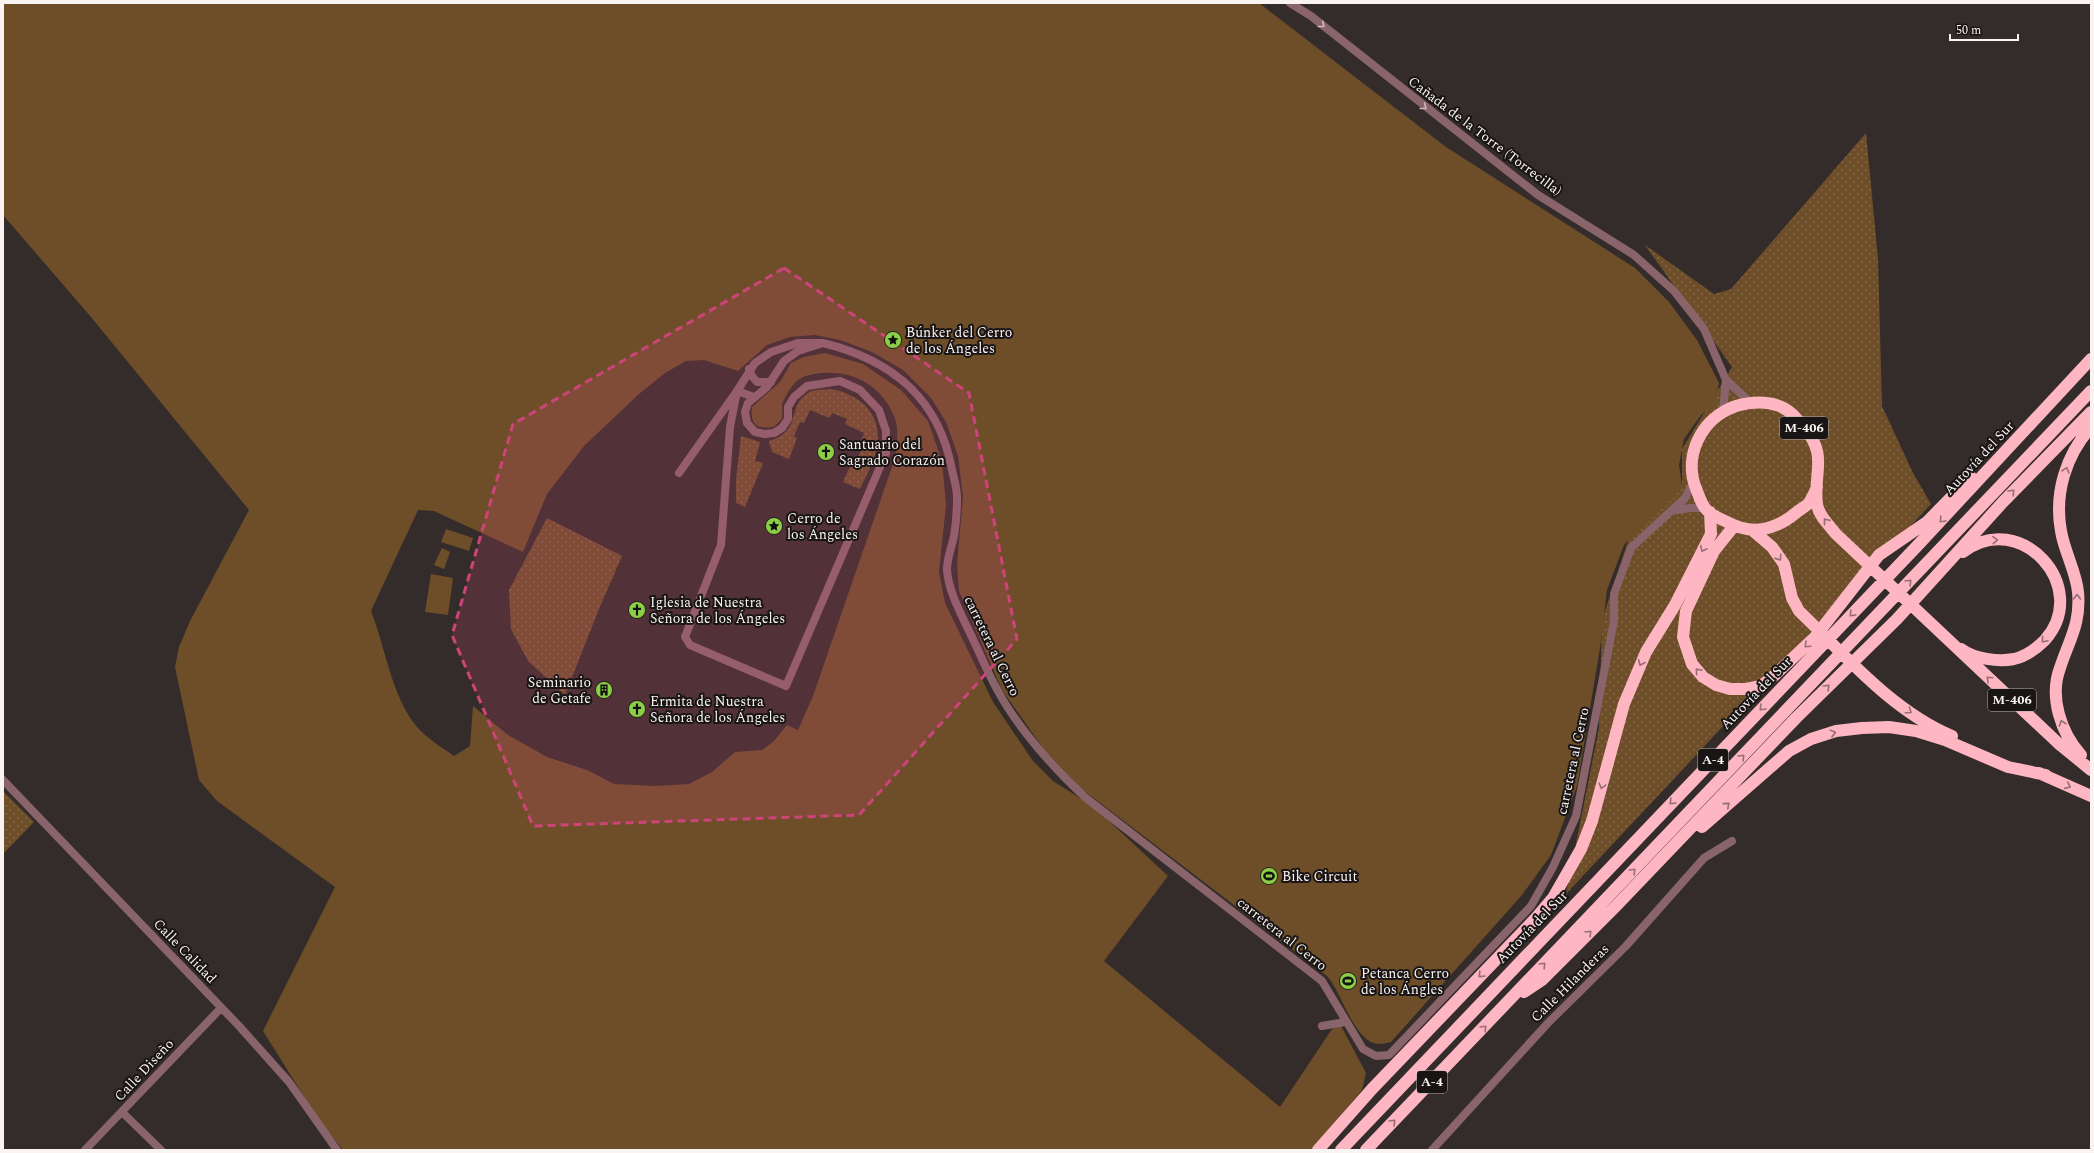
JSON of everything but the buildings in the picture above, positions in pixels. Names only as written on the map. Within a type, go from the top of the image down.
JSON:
[{"type":"highway","name":"Autovía del Sur","points":[[1341,1150],[1395,1091],[1919,544],[2091,359]]},
{"type":"highway","points":[[1734,526],[1714,551],[1686,611],[1683,637],[1692,664],[1703,677],[1730,689],[1746,689],[1761,686],[1815,637],[1879,555],[1927,522],[2036,410],[2082,369]]},
{"type":"highway","name":"A-4","points":[[1366,1150],[2091,391]]},
{"type":"highway","name":"M-406","points":[[1707,510],[1693,482],[1690,463],[1698,438],[1706,426],[1723,411],[1750,402],[1770,404],[1790,412],[1814,439],[1818,457],[1817,504],[1822,516],[1851,549],[1935,629],[2058,743],[2091,770]]},
{"type":"highway","points":[[1507,1004],[1542,980],[1796,718],[1897,619],[2003,502],[2091,412]]},
{"type":"highway","points":[[2091,427],[2083,436],[2069,460],[2059,494],[2061,531],[2078,592],[2077,625],[2059,669],[2056,696],[2061,722],[2069,739],[2091,766]]},
{"type":"highway","points":[[1707,510],[1734,526],[1752,530],[1766,529],[1782,524],[1808,503],[1818,487]]},
{"type":"highway","points":[[1318,1150],[1372,1089],[1536,918],[1553,898],[1567,875],[1581,849],[1592,821],[1624,704],[1646,652],[1675,604],[1711,534],[1707,510]]},
{"type":"highway","points":[[1752,530],[1772,547],[1784,564],[1792,598],[1799,611],[1878,687],[1923,720],[1949,735],[2091,796]]},
{"type":"highway","points":[[1935,629],[1965,651],[1992,660],[2007,661],[2020,658],[2035,650],[2055,626],[2058,613],[2060,597],[2056,580],[2050,566],[2034,550],[2013,540],[1997,539],[1983,541],[1970,546],[1949,563]]},
{"type":"highway","points":[[1654,866],[1680,847],[1789,751],[1811,739],[1836,731],[1889,727],[1916,731],[1945,740],[2008,767],[2046,776]]},
{"type":"street","name":"Cañada de la Torre (Torrecilla)","points":[[1290,3],[1311,16],[1538,196],[1634,255],[1674,291],[1704,330],[1726,380],[1750,402]]},
{"type":"street","name":"carretera al Cerro","points":[[749,369],[771,352],[798,343],[823,343],[846,349],[874,361],[905,380],[927,405],[938,425],[950,454],[957,496],[954,535],[947,568],[954,598],[998,692],[1032,740],[1070,784],[1322,981],[1345,1022],[1363,1049],[1376,1056],[1389,1055],[1530,906],[1553,867],[1576,816],[1614,621],[1614,594],[1631,548],[1685,498],[1693,482]]},
{"type":"street","points":[[737,391],[730,427],[722,545],[685,637],[690,645],[786,686],[886,453],[886,431],[880,410],[860,390],[840,381],[807,386],[794,397],[788,407],[788,420],[782,428],[774,433],[765,434],[754,432],[747,423],[744,412],[748,403],[771,382],[784,361],[798,351],[823,343]]},
{"type":"street","points":[[749,369],[757,382],[771,382]]},
{"type":"street","points":[[679,473],[737,391],[749,369]]},
{"type":"street","points":[[1723,411],[1726,380]]},
{"type":"street","points":[[737,391],[754,397]]},
{"type":"street","points":[[1671,511],[1690,508],[1707,510]]},
{"type":"street","name":"Calle Calidad","points":[[3,780],[221,1008],[289,1082],[337,1150]]},
{"type":"street","name":"Calle Hilanderas","points":[[1432,1150],[1548,1023],[1626,946],[1704,858],[1732,841]]},
{"type":"street","name":"Calle Diseño","points":[[85,1150],[221,1008]]},
{"type":"street","points":[[1322,1026],[1345,1022]]},
{"type":"street","points":[[122,1112],[161,1150]]},
{"type":"highlighted area","points":[[784,268],[969,393],[1017,639],[859,815],[533,826],[452,635],[513,424]]},
{"type":"shaded area","name":"Cerro de los Ángeles","points":[[3,3],[1259,3],[1446,147],[1635,268],[1669,302],[1697,340],[1719,383],[1715,402],[1701,415],[1684,439],[1679,465],[1682,486],[1677,494],[1665,506],[1648,517],[1624,545],[1607,590],[1600,648],[1577,786],[1551,855],[1522,895],[1391,1042],[1378,1044],[1370,1041],[1362,1035],[1355,1026],[1333,983],[1327,976],[1074,783],[1043,748],[1002,690],[959,591],[957,565],[963,496],[958,456],[946,422],[931,398],[903,370],[872,352],[840,340],[815,335],[790,337],[767,345],[738,371],[704,360],[686,361],[665,373],[639,394],[584,446],[547,494],[523,552],[434,511],[418,510],[371,611],[398,693],[413,722],[424,734],[454,756],[470,746],[473,706],[508,735],[547,757],[587,770],[614,784],[655,786],[689,784],[712,772],[735,752],[762,750],[774,741],[787,725],[798,730],[813,696],[894,461],[897,429],[895,419],[890,408],[884,398],[876,390],[858,379],[836,373],[811,375],[801,378],[796,382],[788,392],[782,405],[782,418],[774,427],[763,427],[756,424],[752,418],[752,407],[780,382],[791,363],[804,357],[825,353],[863,364],[901,390],[928,421],[942,461],[946,505],[939,572],[945,603],[993,702],[1033,761],[1053,781],[1094,807],[1168,876],[1104,961],[1280,1107],[1332,1029],[1340,1024],[1366,1073],[1362,1090],[1312,1150],[343,1150],[315,1114],[263,1031],[335,887],[217,801],[199,780],[175,667],[179,647],[190,621],[249,510],[91,317],[3,215]]},
{"type":"shaded area","points":[[1866,133],[1878,259],[1882,406],[1913,473],[1931,504],[1566,894],[1599,728],[1602,620],[1631,532],[1682,486],[1682,449],[1732,367],[1645,245],[1714,294],[1731,289]]},
{"type":"shaded area","points":[[831,389],[842,392],[860,401],[873,416],[876,425],[878,435],[876,452],[860,489],[843,482],[852,462],[855,464],[862,448],[859,446],[864,433],[845,424],[847,419],[832,413],[829,418],[810,410],[804,423],[800,422],[794,436],[797,438],[789,459],[772,452],[769,441],[780,436],[787,430],[791,424],[799,403],[804,396],[814,390]]},
{"type":"shaded area","points":[[741,436],[760,442],[755,461],[763,463],[745,507],[736,503],[736,480]]},
{"type":"shaded area","points":[[547,518],[622,556],[565,695],[528,661],[511,629],[509,590]]},
{"type":"shaded area","points":[[446,529],[473,538],[469,551],[441,542]]},
{"type":"shaded area","points":[[442,548],[450,552],[444,569],[434,565]]},
{"type":"shaded area","points":[[431,574],[453,578],[448,615],[425,612]]},
{"type":"shaded area","points":[[3,791],[34,822],[3,854]]},
{"type":"place","name":"Búnker del Cerro de los Ángeles","points":[[893,340]]},
{"type":"place","name":"Santuario del Sagrado Corazón","points":[[826,452]]},
{"type":"place","name":"Cerro de los Ángeles","points":[[774,526]]},
{"type":"place","name":"Iglesia de Nuestra Señora de los Ángeles","points":[[637,610]]},
{"type":"place","name":"Seminario de Getafe","points":[[604,690]]},
{"type":"place","name":"Ermita de Nuestra Señora de los Ángeles","points":[[637,709]]},
{"type":"place","name":"Bike Circuit","points":[[1269,876]]},
{"type":"place","name":"Petanca Cerro de los Ángles","points":[[1348,981]]}]
